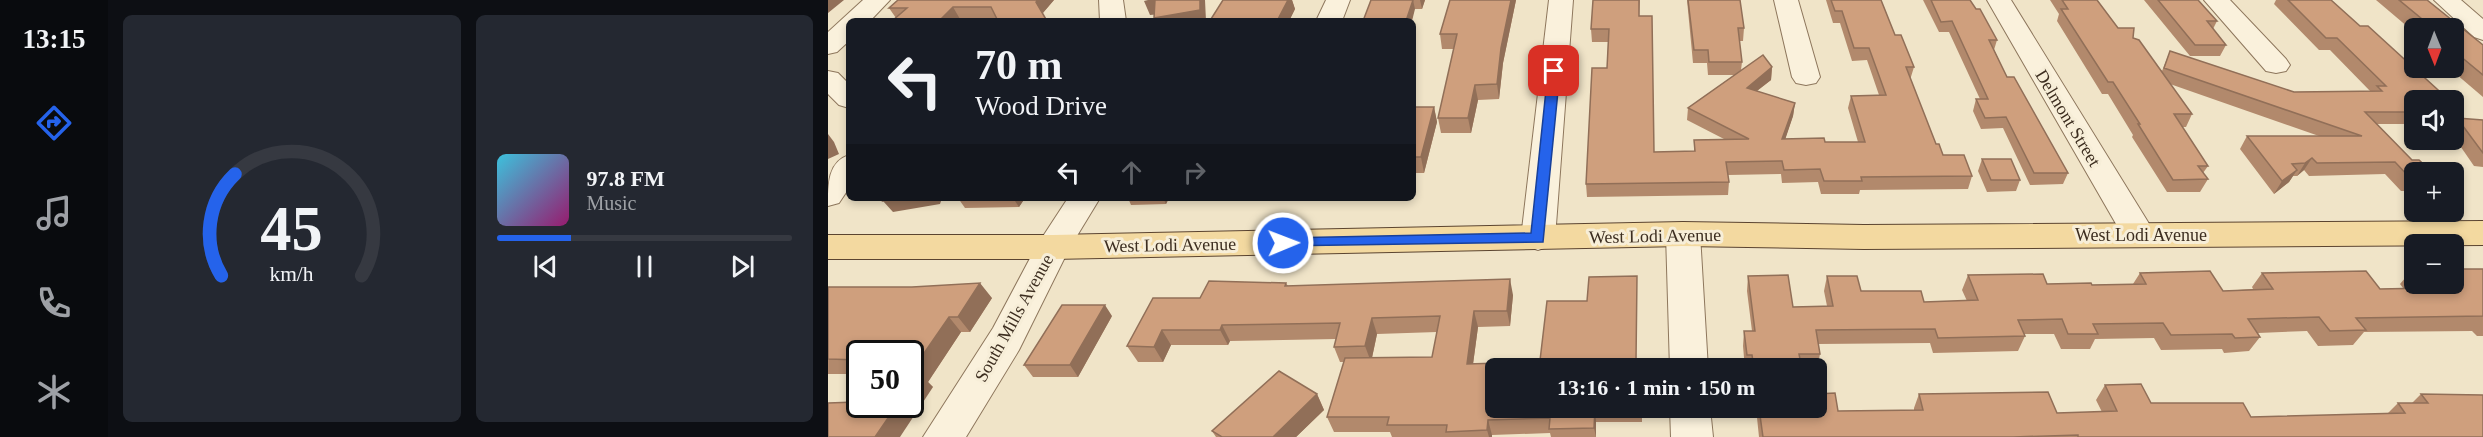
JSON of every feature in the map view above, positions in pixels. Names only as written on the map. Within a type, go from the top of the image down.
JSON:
[{"type":"main road","name":"West Lodi Avenue","points":[[828,248],[1053,247],[1683,234],[1864,237],[2483,233]]},
{"type":"street","points":[[858,18],[878,0]]},
{"type":"street","points":[[1111,0],[1113,18]]},
{"type":"street","points":[[1330,18],[1338,0]]},
{"type":"street","points":[[1538,238],[1561,0]]},
{"type":"street","points":[[1786,0],[1806,77]]},
{"type":"street","name":"Delmont Street","points":[[1999,0],[2139,235]]},
{"type":"street","points":[[2216,0],[2276,65]]},
{"type":"street","points":[[2446,0],[2483,32]]},
{"type":"street","points":[[828,46],[846,30]]},
{"type":"street","points":[[828,79],[846,96]]},
{"type":"street","points":[[828,195],[846,169]]},
{"type":"street","name":"South Mills Avenue","points":[[944,437],[1006,339],[1053,247],[1082,201]]},
{"type":"street","points":[[1683,234],[1689,358]]},
{"type":"street","points":[[1691,418],[1692,437]]},
{"type":"building","points":[[898,0],[1038,0],[1036,2],[1045,18],[996,18],[991,7],[953,7],[942,18],[895,18],[907,8],[889,8]]},
{"type":"building","points":[[1155,0],[1200,0],[1200,10],[1154,18]]},
{"type":"building","points":[[1223,0],[1288,0],[1279,18],[1212,18]]},
{"type":"building","points":[[1371,0],[1413,0],[1407,18],[1364,18]]},
{"type":"building","points":[[1450,0],[1511,0],[1501,48],[1497,84],[1475,85],[1468,118],[1438,118],[1457,34],[1440,34]]},
{"type":"building","points":[[1593,0],[1639,0],[1639,16],[1652,16],[1654,152],[1695,151],[1694,140],[1749,139],[1688,108],[1763,55],[1772,67],[1747,88],[1795,103],[1782,139],[1824,138],[1825,142],[1865,142],[1851,96],[1886,95],[1869,48],[1854,48],[1842,11],[1835,11],[1831,0],[1881,0],[1895,35],[1901,35],[1914,67],[1906,67],[1936,144],[1939,144],[1943,155],[1964,155],[1972,176],[1861,177],[1862,181],[1824,181],[1820,169],[1784,170],[1782,161],[1726,162],[1729,182],[1586,184],[1592,68],[1607,68],[1609,29],[1591,29]]},
{"type":"building","points":[[1688,0],[1740,0],[1744,28],[1738,28],[1742,62],[1709,62],[1708,50],[1694,50]]},
{"type":"building","points":[[1931,0],[1970,0],[1976,9],[1980,9],[1997,40],[1989,40],[2007,77],[2014,77],[2068,173],[2034,173],[2006,117],[1985,118],[1976,99],[1988,99],[1952,21],[1941,22]]},
{"type":"building","points":[[2062,0],[2097,0],[2118,28],[2134,28],[2133,38],[2139,40],[2192,114],[2174,114],[2208,166],[2198,166],[2208,179],[2173,180],[2113,82],[2108,82],[2061,9],[2068,9]]},
{"type":"building","points":[[2158,0],[2198,0],[2217,21],[2207,21],[2226,45],[2195,45]]},
{"type":"building","points":[[2288,0],[2331,0],[2360,26],[2368,26],[2404,59],[2404,78],[2425,78],[2438,90],[2404,90],[2404,112],[2365,112],[2412,160],[2421,162],[2404,162],[2404,172],[2395,162],[2317,163],[2312,158],[2305,163],[2292,164],[2297,170],[2282,181],[2247,136],[2362,136],[2164,68],[2170,51],[2294,92],[2382,91],[2377,86],[2386,86],[2337,38],[2326,38]]},
{"type":"building","points":[[2399,0],[2427,0],[2449,18],[2421,18]]},
{"type":"building","points":[[2464,30],[2483,45],[2483,75],[2464,59]]},
{"type":"building","points":[[1416,107],[1434,107],[1421,157],[1416,157]]},
{"type":"building","points":[[2464,119],[2483,120],[2483,153],[2464,127]]},
{"type":"building","points":[[1982,159],[2011,159],[2020,180],[1991,180]]},
{"type":"building","points":[[2464,269],[2483,269],[2483,316],[2356,318],[2366,330],[2330,331],[2319,317],[2248,319],[2260,337],[2235,338],[2232,334],[2171,335],[2163,323],[2093,324],[2098,334],[2068,334],[2062,319],[2018,320],[2025,336],[1938,338],[1935,329],[1816,330],[1820,354],[1799,354],[1800,358],[1752,358],[1752,355],[1747,355],[1744,331],[1755,331],[1748,276],[1788,275],[1793,307],[1833,306],[1827,276],[1857,276],[1861,291],[1921,291],[1924,302],[1978,300],[1968,275],[2043,274],[2047,284],[2091,283],[2092,285],[2146,284],[2140,273],[2210,271],[2223,291],[2273,289],[2262,273],[2366,271],[2380,289],[2404,288],[2404,294],[2464,294]]},
{"type":"building","points":[[1637,276],[1636,358],[1540,358],[1547,301],[1587,301],[1589,277]]},
{"type":"building","points":[[1510,279],[1507,311],[1474,311],[1467,364],[1485,363],[1485,418],[1550,418],[1488,420],[1487,430],[1446,432],[1447,425],[1387,425],[1389,417],[1327,417],[1345,358],[1432,357],[1440,316],[1372,318],[1365,346],[1334,347],[1340,323],[1222,325],[1220,330],[1162,330],[1154,347],[1127,346],[1153,298],[1200,298],[1209,281],[1286,283],[1285,286]]},
{"type":"building","points":[[980,283],[958,317],[949,317],[924,353],[924,340],[846,340],[846,360],[828,359],[828,287],[912,287]]},
{"type":"building","points":[[1062,305],[1105,305],[1070,365],[1024,365]]},
{"type":"building","points":[[1279,371],[1317,394],[1273,437],[1222,437],[1212,431]]},
{"type":"building","points":[[2141,384],[2151,403],[2243,403],[2251,417],[2405,413],[2398,403],[2428,403],[2421,394],[2483,395],[2483,437],[2078,437],[2078,435],[1763,437],[1760,418],[1827,418],[1827,393],[1835,393],[1838,411],[1923,410],[1919,394],[2048,392],[2057,413],[2117,411],[2105,385]]},
{"type":"building","points":[[846,402],[846,418],[888,418],[875,437],[828,437],[828,403]]},
{"type":"building","points":[[1550,418],[1594,418],[1594,428],[1549,429]]},
{"type":"route","points":[[1283,243],[1538,238],[1554,71]]}]
